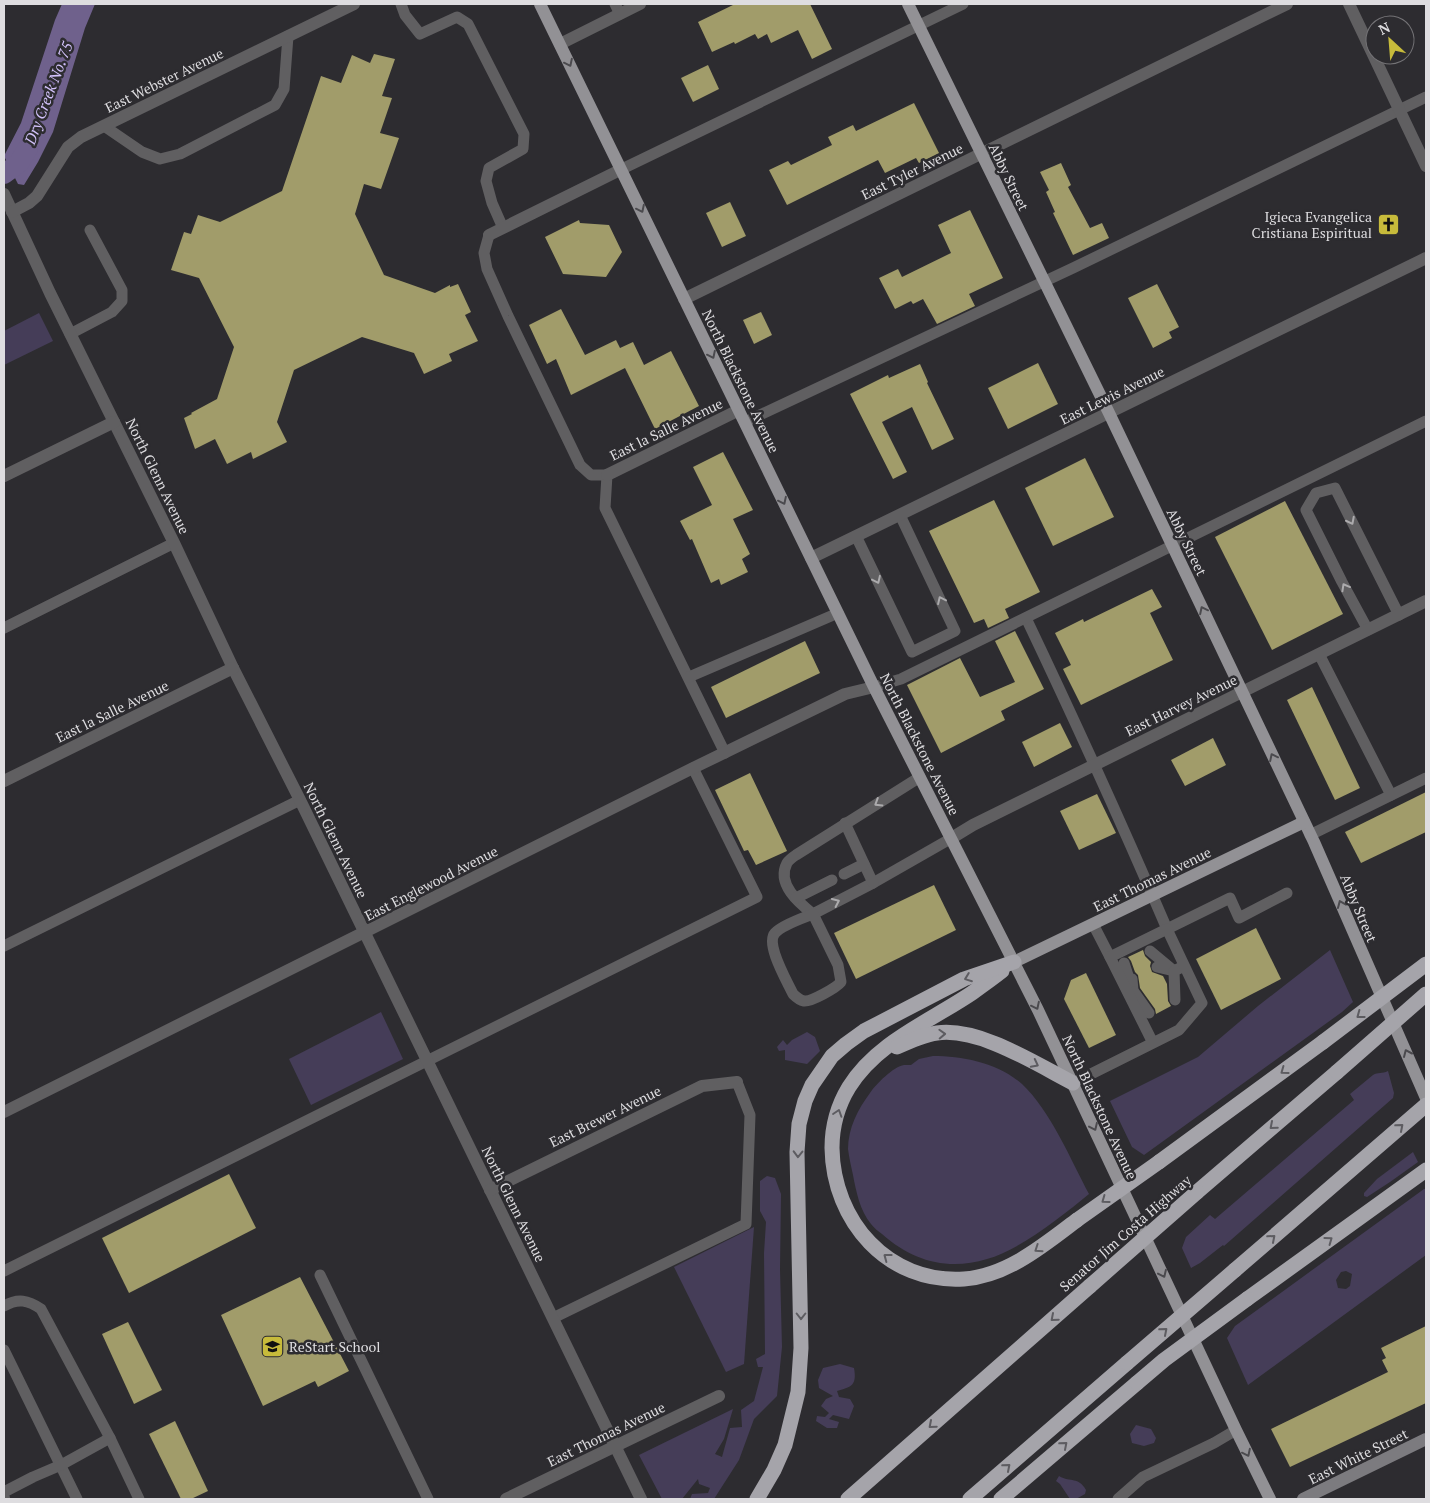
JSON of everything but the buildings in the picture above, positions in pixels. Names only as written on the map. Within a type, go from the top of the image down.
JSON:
[{"type":"highway","points":[[1014,962],[971,994],[906,1033],[886,1048],[866,1066],[848,1088],[837,1114],[832,1138],[833,1171],[848,1216],[873,1246],[891,1260],[925,1276],[944,1279],[966,1279],[989,1274],[1025,1257],[1324,1042],[1426,964]]},
{"type":"highway","points":[[757,1499],[774,1470],[785,1445],[798,1392],[801,1339],[797,1152],[799,1124],[805,1100],[832,1056],[864,1030],[964,979],[1014,962]]},
{"type":"highway","name":"Senator Jim Costa Highway","points":[[848,1499],[1197,1192],[1426,994]]},
{"type":"highway","points":[[866,1066],[889,1051],[922,1036],[938,1033],[958,1034],[977,1037],[997,1044],[1073,1083]]},
{"type":"highway","points":[[970,1499],[1426,1105]]},
{"type":"highway","points":[[1001,1499],[1164,1360],[1426,1170]]},
{"type":"main road","name":"North Blackstone Avenue","points":[[540,4],[874,687],[1014,962],[1270,1499]]},
{"type":"main road","name":"Abby Street","points":[[908,4],[1109,413],[1310,834],[1426,1098]]},
{"type":"main road","name":"East Thomas Avenue","points":[[1014,962],[1304,822]]},
{"type":"main road","name":"East White Street","points":[[1303,1499],[1425,1443]]},
{"type":"street","name":"East Webster Avenue","points":[[12,212],[29,203],[37,196],[68,148],[81,137],[354,4]]},
{"type":"street","points":[[560,44],[618,9],[640,4]]},
{"type":"street","name":"East Tyler Avenue","points":[[684,299],[1287,4]]},
{"type":"street","points":[[1349,4],[1426,166]]},
{"type":"street","points":[[489,235],[622,169]]},
{"type":"street","name":"North Glenn Avenue","points":[[4,194],[233,668],[300,800],[641,1499]]},
{"type":"street","name":"East Lewis Avenue","points":[[811,558],[1426,258]]},
{"type":"street","name":"East la Salle Avenue","points":[[607,475],[739,410]]},
{"type":"street","points":[[4,476],[114,422]]},
{"type":"street","name":"East Harvey Avenue","points":[[950,839],[973,825],[1095,764],[1426,601]]},
{"type":"street","name":"East la Salle Avenue","points":[[4,780],[233,668]]},
{"type":"street","name":"East Englewood Avenue","points":[[4,1112],[725,752],[845,694],[874,687]]},
{"type":"street","name":"East Brewer Avenue","points":[[490,1190],[702,1086],[737,1082]]},
{"type":"street","name":"East Thomas Avenue","points":[[506,1499],[719,1396]]},
{"type":"lane","points":[[401,4],[405,15],[420,34],[457,18],[468,24],[524,134],[523,149],[488,168],[486,181],[492,203],[503,228]]},
{"type":"lane","points":[[622,169],[963,4]]},
{"type":"lane","points":[[104,126],[142,152],[160,159],[180,154],[275,105],[284,89],[288,36]]},
{"type":"lane","points":[[745,422],[1044,281],[1426,97]]},
{"type":"lane","points":[[70,334],[112,312],[122,301],[122,290],[90,230]]},
{"type":"lane","points":[[489,235],[484,253],[487,268],[508,316],[580,465],[591,476],[607,475],[605,508],[725,752]]},
{"type":"lane","points":[[874,687],[901,679],[1426,421]]},
{"type":"lane","points":[[1368,630],[1306,510],[1316,493],[1335,488],[1399,615]]},
{"type":"lane","points":[[900,515],[964,648]]},
{"type":"lane","points":[[856,536],[912,652],[955,631]]},
{"type":"lane","points":[[4,628],[174,543]]},
{"type":"lane","points":[[688,677],[838,613]]},
{"type":"lane","points":[[1026,618],[1095,764],[1167,929],[1202,1003],[1179,1030],[1073,1083]]},
{"type":"lane","points":[[1319,654],[1391,795]]},
{"type":"lane","points":[[4,1271],[757,898],[693,768]]},
{"type":"lane","points":[[920,777],[796,855],[787,863],[784,875],[787,887],[813,914],[838,965],[841,982],[838,986],[810,1000],[798,999],[774,951],[772,939],[774,934],[779,929],[813,914],[873,883],[950,839]]},
{"type":"lane","points":[[1310,834],[1426,778]]},
{"type":"lane","points":[[4,946],[300,800]]},
{"type":"lane","points":[[846,824],[873,883]]},
{"type":"lane","points":[[844,874],[864,864]]},
{"type":"lane","points":[[796,898],[832,880]]},
{"type":"lane","points":[[1110,958],[1230,898],[1239,918],[1287,893]]},
{"type":"lane","points":[[1093,924],[1110,958],[1131,993],[1153,1044]]},
{"type":"lane","points":[[1150,951],[1174,972],[1175,1000]]},
{"type":"lane","points":[[1124,963],[1131,993],[1148,1013]]},
{"type":"lane","points":[[1169,987],[1174,972],[1184,966]]},
{"type":"lane","points":[[1157,967],[1174,972]]},
{"type":"lane","points":[[1131,993],[1132,979]]},
{"type":"lane","points":[[1131,993],[1142,1000]]},
{"type":"lane","points":[[553,1318],[746,1224],[750,1115],[737,1082]]},
{"type":"lane","points":[[320,1275],[428,1499]]},
{"type":"lane","points":[[4,1306],[21,1300],[32,1303],[41,1309],[110,1438],[139,1499]]},
{"type":"lane","points":[[4,1350],[77,1499]]},
{"type":"lane","points":[[1118,1499],[1143,1478],[1236,1430]]},
{"type":"lane","points":[[4,1492],[61,1465],[110,1438]]},
{"type":"shaded area","points":[[39,313],[53,341],[4,365],[4,331]]},
{"type":"shaded area","points":[[1330,950],[1353,1002],[1342,1012],[1144,1155],[1132,1147],[1110,1101],[1198,1057],[1258,1006]]},
{"type":"shaded area","points":[[381,1012],[403,1059],[311,1105],[289,1059]]},
{"type":"shaded area","points":[[807,1032],[815,1037],[820,1051],[807,1064],[785,1060],[785,1050],[779,1051],[777,1047],[783,1040],[787,1045]]},
{"type":"shaded area","points":[[933,1056],[956,1057],[980,1062],[1002,1071],[1022,1084],[1042,1107],[1051,1121],[1089,1194],[1054,1222],[1027,1240],[1000,1255],[987,1259],[958,1264],[931,1261],[918,1257],[894,1243],[876,1229],[867,1219],[861,1207],[848,1149],[848,1141],[854,1119],[872,1090],[885,1076],[900,1066],[911,1065],[919,1059]]},
{"type":"shaded area","points":[[1388,1071],[1394,1093],[1393,1098],[1224,1246],[1191,1268],[1182,1248],[1186,1237],[1210,1215],[1215,1219],[1354,1100],[1350,1094],[1373,1075]]},
{"type":"shaded area","points":[[1413,1152],[1418,1162],[1367,1197],[1364,1196],[1364,1193],[1377,1179]]},
{"type":"shaded area","points":[[767,1176],[775,1178],[781,1194],[782,1347],[777,1396],[754,1419],[739,1460],[714,1499],[690,1499],[692,1494],[708,1493],[710,1488],[699,1484],[698,1479],[682,1499],[662,1499],[639,1455],[733,1409],[724,1439],[715,1454],[722,1457],[730,1428],[742,1427],[741,1410],[754,1401],[763,1367],[758,1367],[756,1359],[765,1354],[764,1253],[766,1222],[760,1211],[760,1181]]},
{"type":"shaded area","points":[[1426,1189],[1426,1255],[1248,1385],[1227,1338],[1235,1326]],"holes":[[[1346,1271],[1352,1274],[1350,1286],[1346,1289],[1338,1288],[1336,1280],[1341,1272]]]},
{"type":"shaded area","points":[[754,1227],[744,1364],[726,1372],[674,1267]]},
{"type":"shaded area","points":[[840,1364],[854,1368],[854,1382],[850,1386],[837,1391],[839,1397],[850,1399],[854,1406],[849,1419],[833,1415],[829,1419],[839,1422],[837,1428],[827,1428],[816,1421],[817,1416],[825,1417],[829,1413],[821,1406],[826,1399],[833,1396],[819,1388],[818,1380],[823,1368]]},
{"type":"shaded area","points":[[1136,1425],[1151,1429],[1156,1438],[1154,1443],[1144,1446],[1132,1443],[1130,1434]]},
{"type":"shaded area","points":[[1059,1476],[1080,1483],[1086,1490],[1085,1494],[1076,1499],[1070,1499],[1056,1481]]},
{"type":"water","points":[[62,4],[95,4],[85,28],[53,132],[24,185],[18,184],[4,156],[21,123]]},
{"type":"waterway","name":"Dry Creek No. 75","points":[[4,174],[19,163],[28,148]]},
{"type":"place","name":"Igieca Evangelica Cristiana Espiritual","points":[[1388,224]]},
{"type":"place","name":"ReStart School","points":[[273,1346]]}]
